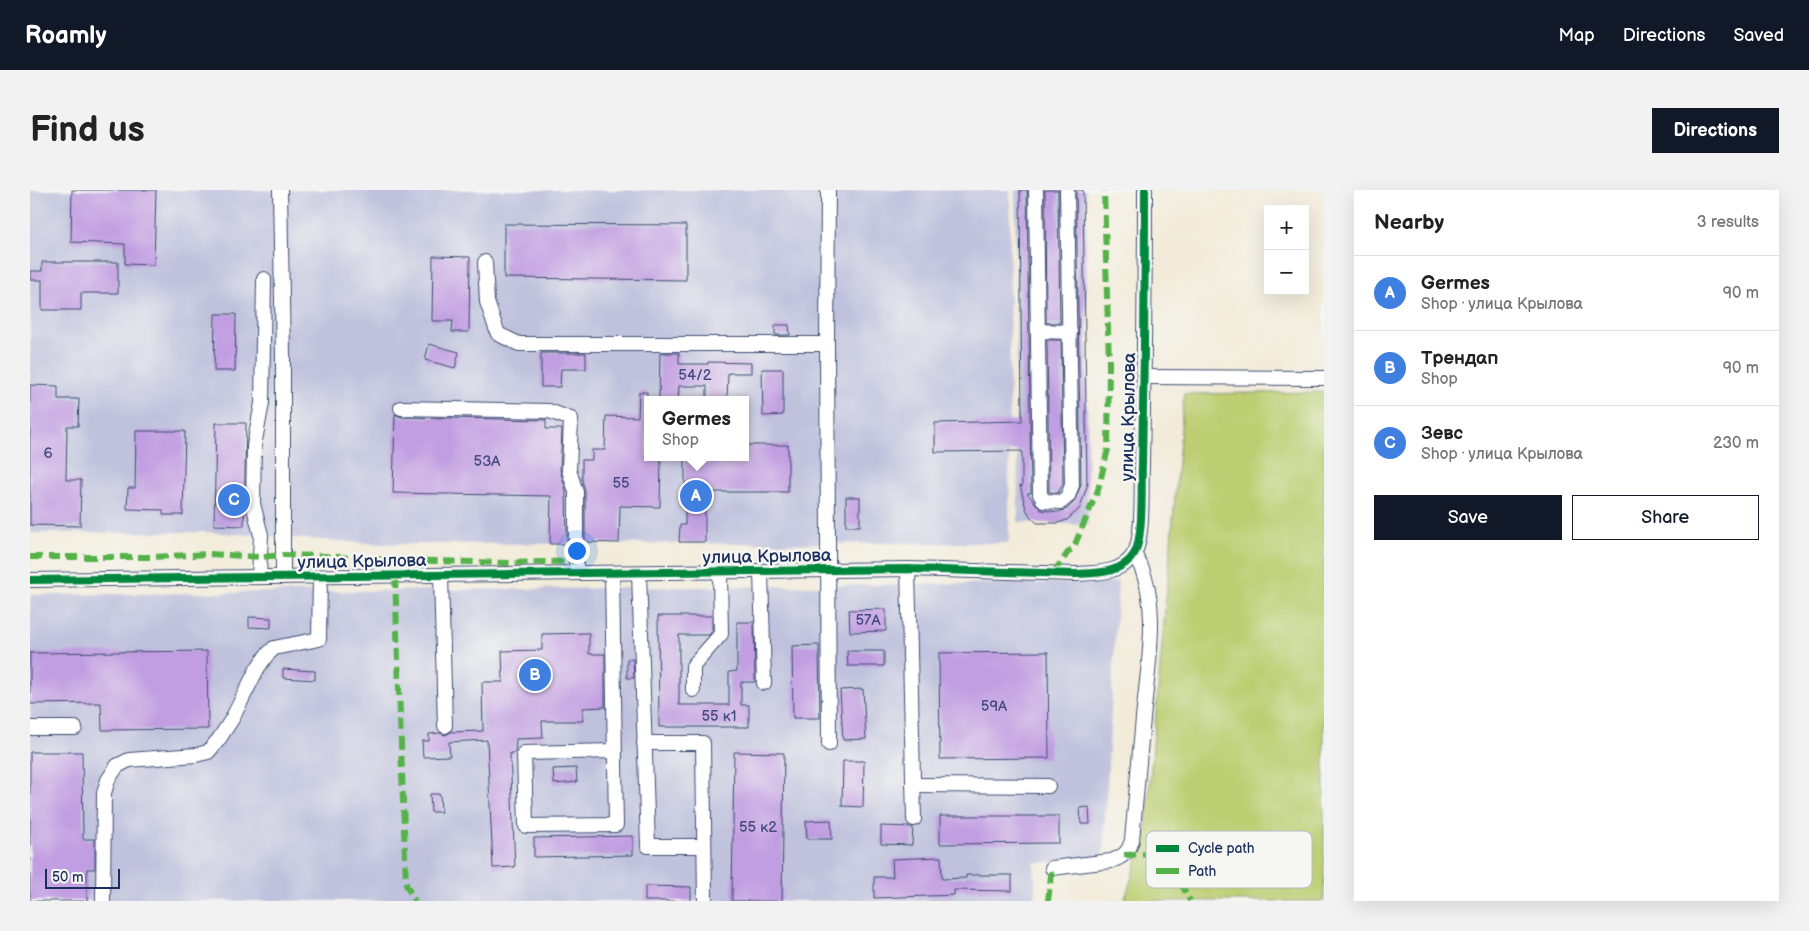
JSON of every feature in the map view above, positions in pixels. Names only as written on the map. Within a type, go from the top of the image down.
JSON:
[{"type":"street","points":[[280,190],[283,355],[283,577]]},
{"type":"street","points":[[828,190],[829,744]]},
{"type":"street","points":[[1036,190],[1040,494],[1044,501],[1061,502],[1068,496],[1072,485],[1067,190]]},
{"type":"street","name":"улица Крылова","points":[[30,580],[908,569],[1075,574],[1102,573],[1114,569],[1126,563],[1134,554],[1140,528],[1144,378],[1145,190]]},
{"type":"street","points":[[486,262],[487,302],[498,334],[519,344],[828,344]]},
{"type":"street","points":[[259,577],[261,535],[253,504],[254,446],[262,403],[264,279]]},
{"type":"street","points":[[1038,331],[1070,332]]},
{"type":"street","points":[[1144,378],[1324,378]]},
{"type":"street","points":[[401,408],[549,411],[571,419],[569,470],[576,492],[576,574]]},
{"type":"street","points":[[1052,868],[1111,861],[1124,855],[1129,850],[1132,840],[1150,643],[1150,606],[1147,584],[1142,568],[1134,554]]},
{"type":"street","points":[[908,569],[914,819]]},
{"type":"street","points":[[762,571],[764,683]]},
{"type":"street","points":[[693,690],[693,666],[721,634],[720,572]]},
{"type":"street","points":[[612,573],[615,751],[616,825],[526,826],[524,753],[615,751]]},
{"type":"street","points":[[639,573],[648,846],[704,846]]},
{"type":"street","points":[[441,575],[445,726]]},
{"type":"street","points":[[103,901],[104,793],[108,780],[117,766],[129,760],[196,755],[208,752],[232,719],[257,669],[266,656],[274,648],[320,639],[320,576]]},
{"type":"street","points":[[30,728],[75,728]]},
{"type":"street","points":[[644,743],[703,743],[705,901]]},
{"type":"street","points":[[913,785],[1048,786]]},
{"type":"shaded area","points":[[30,190],[1010,190],[1009,543],[380,544],[207,532],[30,533]]},
{"type":"shaded area","points":[[1015,190],[1086,190],[1088,525],[1018,522]]},
{"type":"shaded area","points":[[1118,582],[1103,857],[1034,863],[1036,901],[30,901],[30,595]]},
{"type":"green space","points":[[1324,392],[1324,901],[1124,901],[1145,838],[1184,394]]},
{"type":"building","points":[[72,190],[156,190],[154,265],[125,264],[125,244],[71,242]]},
{"type":"building","points":[[1020,190],[1027,190],[1031,493],[1027,493],[1041,510],[1058,512],[1067,509],[1074,502],[1081,485],[1076,190],[1083,190],[1087,485],[1088,483],[1080,508],[1067,520],[1058,523],[1037,523],[1026,509],[1020,485],[1022,487],[1022,451],[935,452],[935,423],[1022,421]]},
{"type":"building","points":[[1045,190],[1058,190],[1060,323],[1046,323]]},
{"type":"building","points":[[504,224],[686,225],[686,280],[504,278]]},
{"type":"building","points":[[433,256],[470,257],[469,332],[452,332],[453,321],[432,321]]},
{"type":"building","points":[[42,262],[118,262],[118,293],[81,293],[81,310],[42,310],[42,280],[30,280],[30,271],[42,271]]},
{"type":"building","points":[[215,314],[236,314],[235,371],[214,371]]},
{"type":"building","points":[[775,325],[789,325],[790,335],[775,335]]},
{"type":"building","points":[[1047,340],[1061,340],[1063,484],[1058,493],[1049,492]]},
{"type":"building","points":[[429,344],[459,352],[455,368],[425,360]]},
{"type":"building","points":[[541,353],[586,353],[586,369],[561,369],[560,387],[541,387]]},
{"type":"building","points":[[660,353],[679,353],[679,364],[708,364],[708,362],[751,363],[751,373],[728,373],[727,396],[707,396],[707,386],[679,386],[678,396],[659,396]]},
{"type":"building","points":[[762,369],[783,369],[783,415],[763,416]]},
{"type":"building","points":[[30,385],[58,386],[58,399],[79,399],[78,426],[67,426],[66,480],[81,480],[80,526],[30,525]]},
{"type":"building","points":[[639,392],[647,392],[647,396],[644,396],[644,461],[661,461],[660,507],[620,506],[619,543],[585,542],[585,492],[582,480],[582,460],[592,460],[592,450],[605,450],[606,416],[638,417]]},
{"type":"building","points":[[395,414],[401,417],[546,420],[546,429],[562,429],[560,470],[566,490],[567,544],[550,544],[551,496],[393,493]]},
{"type":"building","points":[[216,423],[246,423],[244,526],[214,525]]},
{"type":"building","points":[[136,431],[185,431],[183,515],[163,515],[163,510],[127,509],[128,488],[135,488]]},
{"type":"building","points":[[749,445],[788,445],[788,492],[705,492],[705,542],[679,542],[680,525],[685,525],[685,461],[749,461]]},
{"type":"building","points":[[846,497],[860,497],[860,526],[846,526]]},
{"type":"building","points":[[886,609],[886,631],[850,632],[849,610]]},
{"type":"building","points":[[658,616],[712,616],[712,631],[709,635],[679,635],[679,705],[729,705],[729,672],[737,671],[737,622],[754,622],[755,682],[741,682],[741,705],[749,705],[749,727],[659,727]]},
{"type":"building","points":[[249,617],[271,618],[271,628],[249,627]]},
{"type":"building","points":[[589,633],[589,654],[605,654],[605,707],[583,708],[583,721],[542,721],[543,738],[516,739],[515,753],[510,753],[515,867],[493,868],[487,740],[449,742],[450,756],[423,757],[422,741],[429,741],[429,734],[440,733],[446,735],[451,732],[483,731],[482,682],[503,682],[502,651],[542,650],[542,634]]},
{"type":"building","points":[[819,645],[820,718],[793,718],[792,646]]},
{"type":"building","points":[[207,651],[208,729],[102,730],[101,703],[30,704],[30,653]]},
{"type":"building","points":[[847,651],[884,651],[884,666],[848,666]]},
{"type":"building","points":[[1048,652],[1049,758],[940,759],[939,653]]},
{"type":"building","points":[[627,659],[633,659],[634,678],[627,678]]},
{"type":"building","points":[[283,669],[315,671],[315,680],[283,678]]},
{"type":"building","points":[[863,689],[866,739],[843,740],[840,690]]},
{"type":"building","points":[[30,752],[82,752],[83,839],[95,839],[95,869],[87,869],[87,901],[30,901]]},
{"type":"building","points":[[734,752],[784,753],[782,901],[732,901]]},
{"type":"building","points":[[843,761],[864,761],[863,807],[842,806]]},
{"type":"building","points":[[576,768],[577,782],[554,784],[553,769]]},
{"type":"building","points":[[430,794],[440,794],[441,812],[431,812]]},
{"type":"building","points":[[1089,807],[1090,824],[1081,824],[1080,808]]},
{"type":"building","points":[[940,816],[1059,816],[1059,843],[940,844]]},
{"type":"building","points":[[831,820],[832,839],[807,839],[806,821]]},
{"type":"building","points":[[881,826],[913,827],[912,845],[881,844]]},
{"type":"building","points":[[633,836],[633,855],[534,857],[534,838]]},
{"type":"building","points":[[941,857],[942,879],[966,878],[966,875],[1012,875],[1012,891],[954,890],[954,895],[874,898],[874,877],[893,877],[892,859]]},
{"type":"building","points":[[645,886],[691,887],[691,901],[645,901]]},
{"type":"marked path","points":[[1053,573],[1069,551],[1073,549],[1098,490],[1108,449],[1109,364],[1104,190]]},
{"type":"marked path","points":[[30,557],[152,557],[209,554],[511,563],[576,561]]},
{"type":"marked path","points":[[395,576],[406,885],[415,901]]},
{"type":"marked path","points":[[1124,855],[1146,854]]},
{"type":"marked path","points":[[1048,901],[1052,868]]},
{"type":"marked path","points":[[1184,888],[1190,901]]},
{"type":"cycle path","points":[[30,580],[908,569],[1075,574],[1099,573],[1115,569],[1129,561],[1134,554],[1141,524],[1145,190]]},
{"type":"place","name":"Germes","points":[[696,496]]},
{"type":"place","name":"Зевс","points":[[234,500]]},
{"type":"place","name":"Трендап","points":[[535,675]]}]
